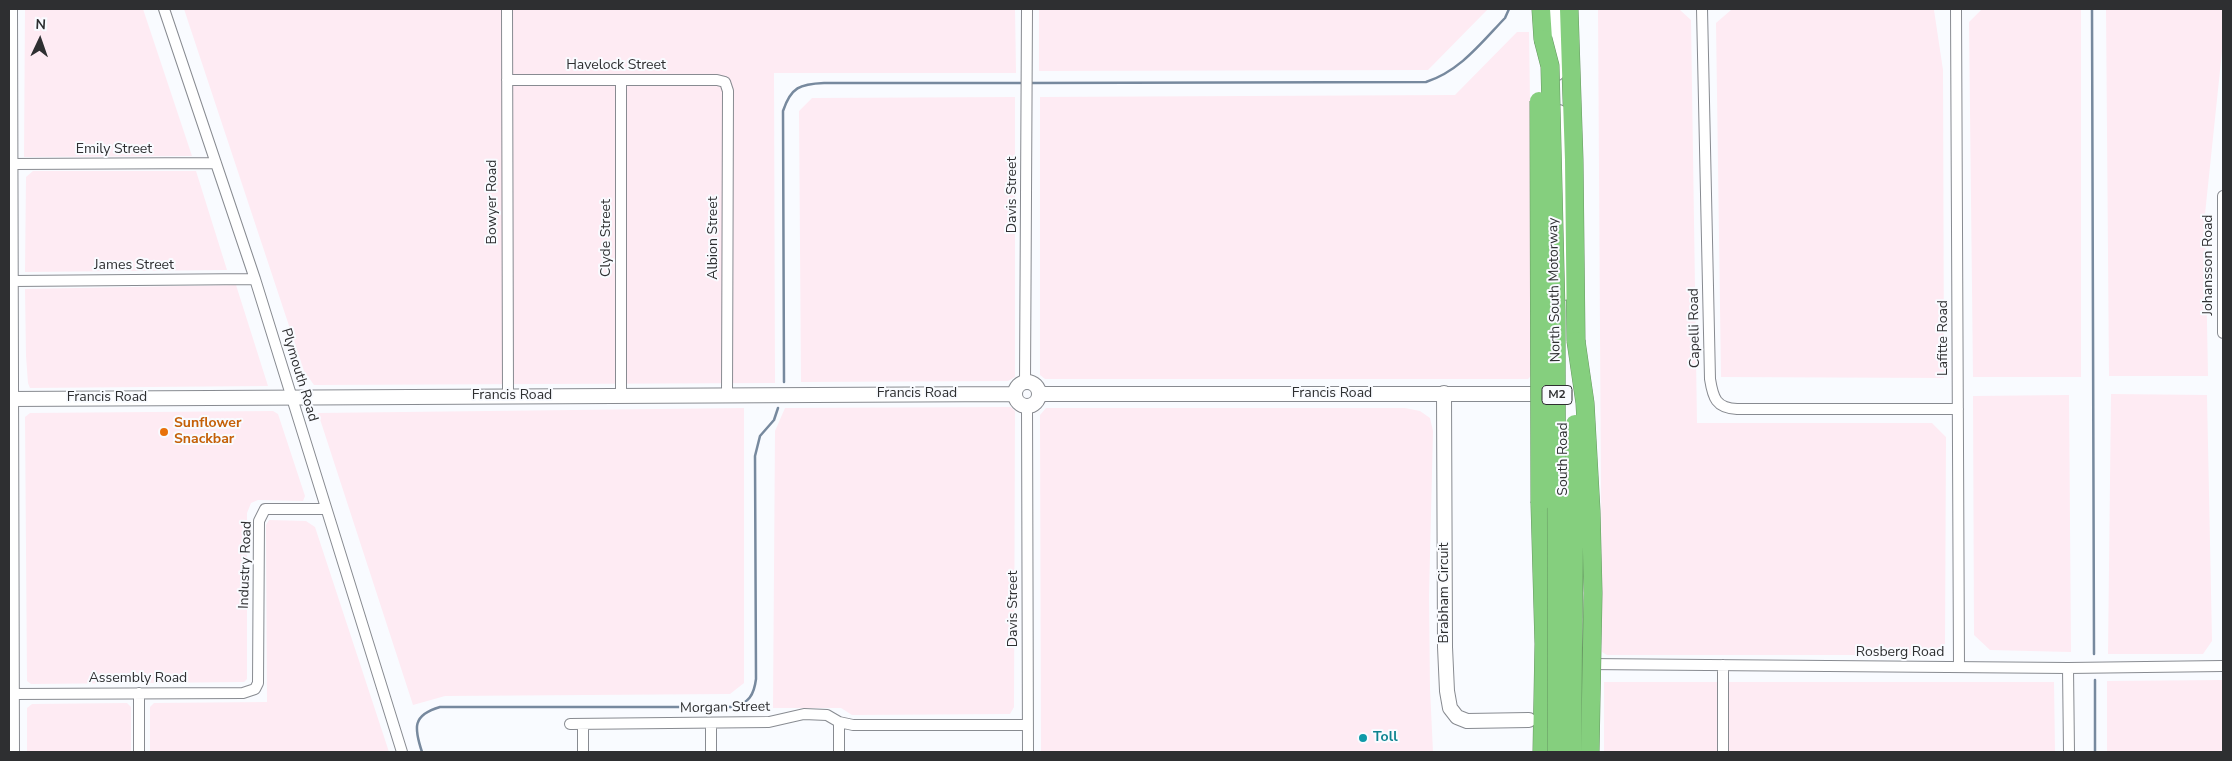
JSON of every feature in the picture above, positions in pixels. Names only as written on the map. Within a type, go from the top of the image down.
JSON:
[{"type":"highway","name":"North South Motorway","points":[[1541,9],[1543,39],[1550,66],[1556,311],[1557,752]]},
{"type":"highway","name":"North South Motorway","points":[[1569,9],[1574,160],[1576,341],[1572,752]]},
{"type":"highway","points":[[1542,744],[1536,715],[1544,644],[1540,503],[1539,76],[1543,39]]},
{"type":"highway","points":[[1576,341],[1585,403],[1591,511],[1590,752]]},
{"type":"street","points":[[12,9],[11,672],[14,694],[14,752]]},
{"type":"street","name":"Plymouth Road","points":[[164,9],[255,279],[402,752]]},
{"type":"street","name":"Bowyer Road","points":[[507,9],[508,396]]},
{"type":"street","name":"Davis Street","points":[[1026,382],[1027,9]]},
{"type":"street","name":"South Road","points":[[1554,9],[1564,192],[1564,644],[1567,655],[1577,664]]},
{"type":"street","name":"Capelli Road","points":[[1702,9],[1710,379],[1712,391],[1718,403],[1725,409],[1737,410],[1958,409]]},
{"type":"street","name":"Lafitte Road","points":[[1956,9],[1959,667]]},
{"type":"street","name":"Havelock Street","points":[[507,80],[717,80],[725,82]]},
{"type":"street","name":"Clyde Street","points":[[621,80],[621,395]]},
{"type":"street","name":"Albion Street","points":[[725,82],[728,91],[728,395]]},
{"type":"street","name":"Emily Street","points":[[13,164],[216,163]]},
{"type":"street","name":"Johansson Road","points":[[2223,196],[2223,333]]},
{"type":"street","name":"James Street","points":[[13,281],[255,279]]},
{"type":"street","points":[[1026,382],[1037,386],[1039,394],[1037,401],[1027,406],[1017,401],[1015,394],[1018,386],[1026,382]]},
{"type":"street","name":"Francis Road","points":[[1039,394],[1444,393],[1564,395]]},
{"type":"street","name":"Brabham Circuit","points":[[1444,393],[1445,647],[1447,691],[1450,708],[1457,717],[1467,721],[1536,715]]},
{"type":"street","name":"Francis Road","points":[[11,399],[1015,394]]},
{"type":"street","name":"Davis Street","points":[[1027,406],[1028,752]]},
{"type":"street","name":"Industry Road","points":[[258,684],[258,521],[265,509],[326,509]]},
{"type":"street","name":"Rosberg Road","points":[[1577,664],[2068,668],[2223,666]]},
{"type":"street","points":[[1723,665],[1723,752]]},
{"type":"street","points":[[2068,668],[2069,752]]},
{"type":"street","name":"Assembly Road","points":[[14,694],[243,693],[255,689],[258,684]]},
{"type":"street","points":[[139,693],[139,752]]},
{"type":"street","name":"Morgan Street","points":[[570,724],[769,722],[804,714],[827,715],[839,722],[853,725],[1028,725]]},
{"type":"street","points":[[839,722],[839,752]]},
{"type":"street","points":[[711,723],[711,752]]},
{"type":"street","points":[[583,724],[583,752]]},
{"type":"shaded area","points":[[25,9],[143,9],[192,156],[24,157]]},
{"type":"shaded area","points":[[184,9],[1015,9],[1016,73],[774,73],[775,383],[314,385],[304,371]]},
{"type":"shaded area","points":[[1039,9],[1488,9],[1428,70],[1039,71]]},
{"type":"shaded area","points":[[1982,9],[2081,9],[2081,377],[1973,377],[1969,22]]},
{"type":"shaded area","points":[[2106,9],[2223,9],[2223,42],[2205,214],[2208,376],[2109,376]]},
{"type":"shaded area","points":[[1598,10],[1680,10],[1691,20],[1697,423],[1932,423],[1946,437],[1945,644],[1940,651],[1927,655],[1607,655],[1602,652]]},
{"type":"shaded area","points":[[1731,10],[1934,10],[1943,70],[1944,378],[1721,377],[1716,23]]},
{"type":"shaded area","points":[[1517,32],[1529,32],[1530,101],[1533,103],[1533,374],[1528,379],[1045,379],[1040,375],[1040,97],[1455,95]]},
{"type":"shaded area","points":[[1015,97],[1015,377],[1008,381],[801,382],[799,111],[812,98]]},
{"type":"shaded area","points":[[33,171],[196,171],[227,270],[25,272],[26,177]]},
{"type":"shaded area","points":[[236,285],[268,386],[30,388],[26,356],[25,289]]},
{"type":"shaded area","points":[[2111,394],[2207,395],[2212,641],[2203,654],[2108,654]]},
{"type":"shaded area","points":[[2069,395],[2071,652],[1990,650],[1974,635],[1973,396]]},
{"type":"shaded area","points":[[1011,407],[1015,411],[1014,707],[1010,714],[852,715],[841,708],[773,708],[775,431],[785,408]]},
{"type":"shaded area","points":[[744,408],[744,683],[730,694],[445,696],[413,705],[318,413]]},
{"type":"shaded area","points":[[1046,408],[1405,408],[1420,411],[1430,418],[1433,431],[1429,596],[1433,752],[1041,752],[1040,415]]},
{"type":"shaded area","points":[[273,411],[278,414],[305,496],[303,501],[258,500],[251,503],[247,513],[247,679],[244,682],[31,684],[27,681],[25,417],[30,413]]},
{"type":"shaded area","points":[[269,520],[306,521],[315,527],[389,752],[150,752],[150,707],[154,703],[267,702],[266,525]]},
{"type":"shaded area","points":[[2223,680],[2223,752],[2107,752],[2107,681]]},
{"type":"shaded area","points":[[1604,682],[2054,682],[2055,752],[1604,752]]},
{"type":"shaded area","points":[[127,703],[131,707],[131,752],[27,752],[27,708],[32,704]]},
{"type":"waterway","points":[[1029,83],[1426,82],[1460,64],[1505,18],[1509,9]]},
{"type":"waterway","points":[[2092,9],[2094,654]]},
{"type":"waterway","points":[[784,382],[783,111],[789,97],[797,88],[809,84],[824,83],[1023,83]]},
{"type":"waterway","points":[[422,752],[417,729],[420,718],[431,710],[440,707],[733,707],[747,701],[754,690],[756,679],[755,456],[760,436],[774,420],[778,408]]},
{"type":"waterway","points":[[2095,680],[2095,752]]},
{"type":"place","name":"Sunflower Snackbar","points":[[164,432]]},
{"type":"place","name":"Toll","points":[[1363,738]]}]
